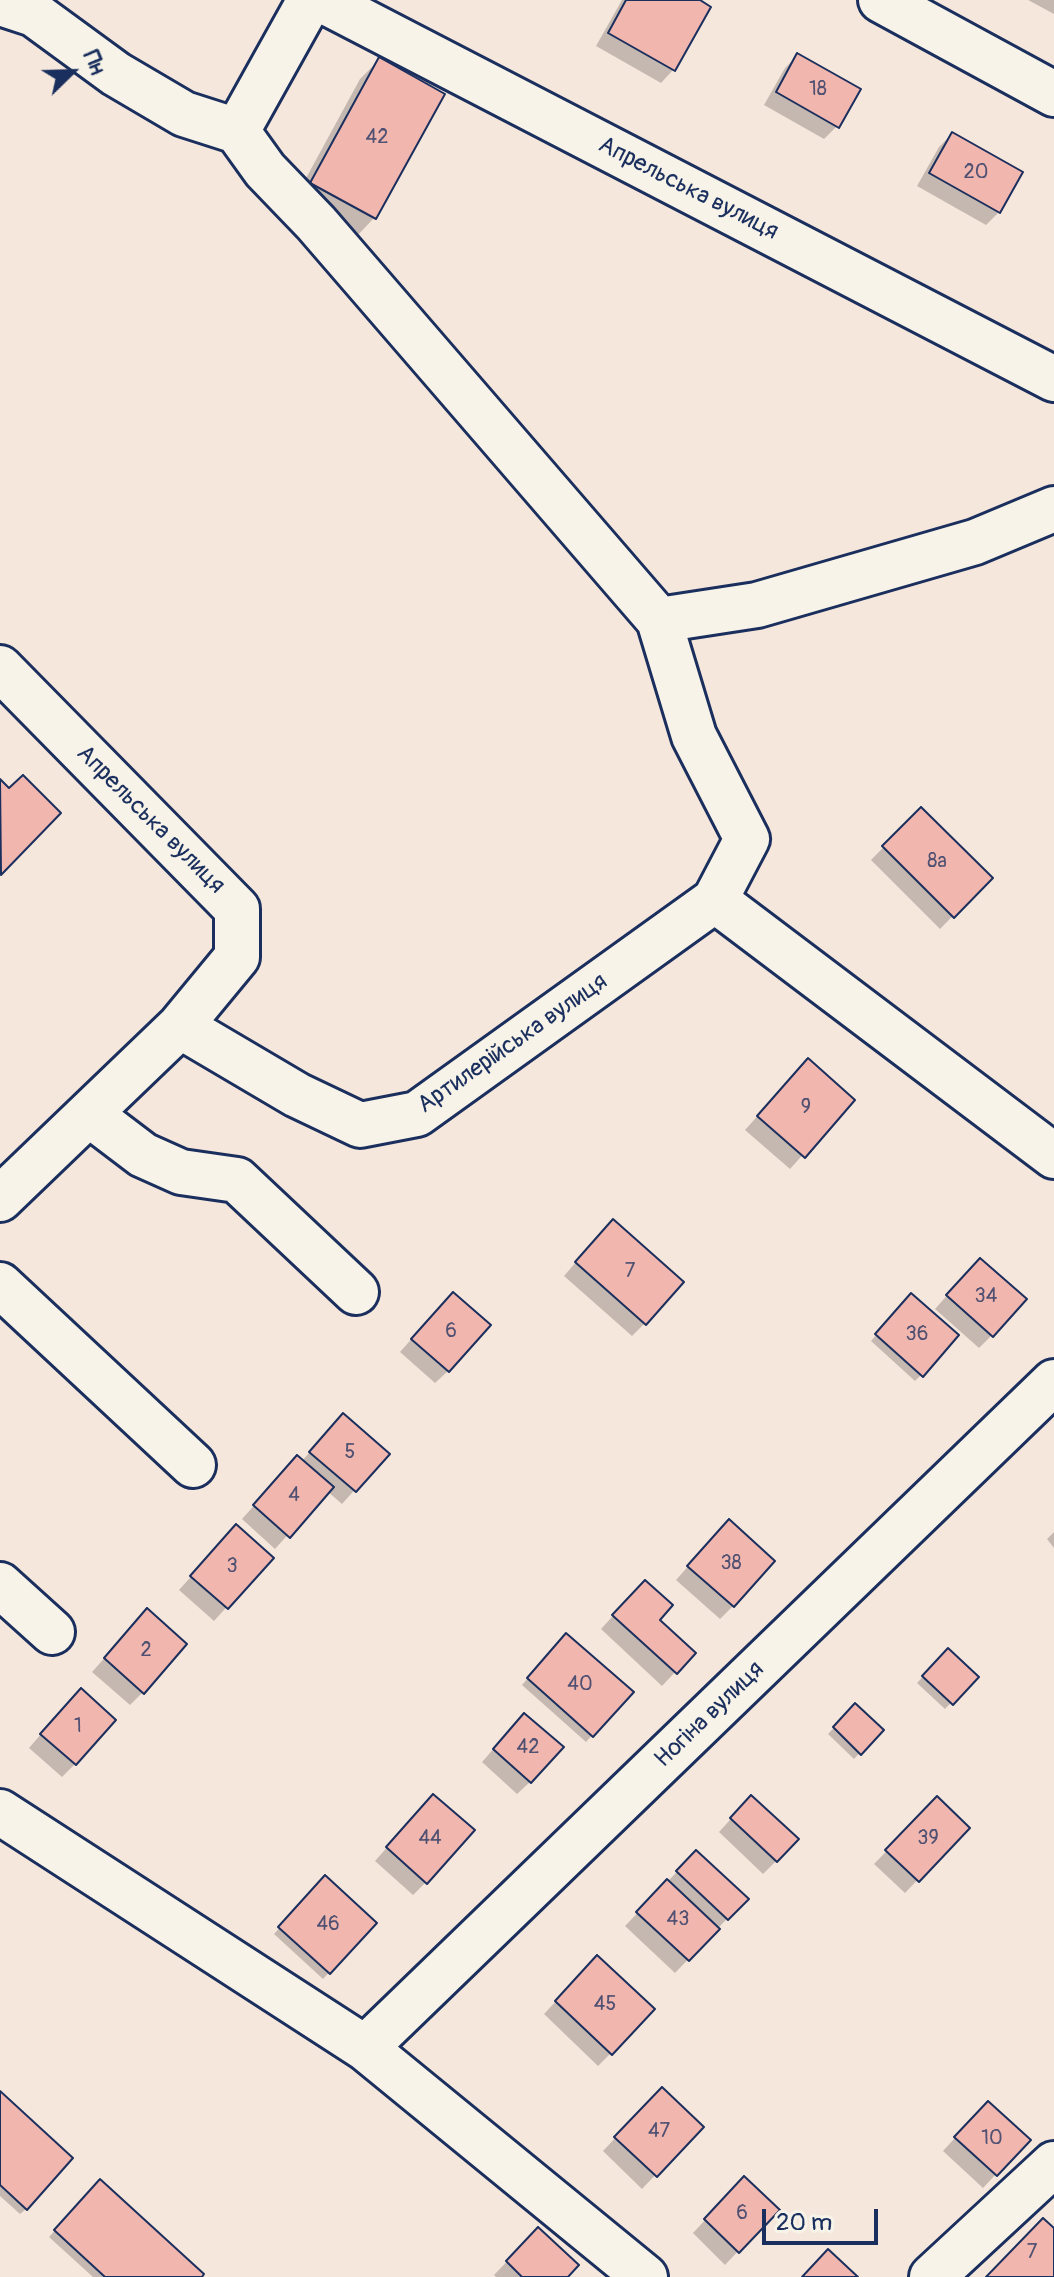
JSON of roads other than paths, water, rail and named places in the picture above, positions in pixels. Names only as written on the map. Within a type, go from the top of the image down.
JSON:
[{"type":"street","points":[[237,131],[310,0]]},
{"type":"street","name":"Апрельська вулиця","points":[[322,0],[1054,379]]},
{"type":"street","points":[[881,0],[1054,94]]},
{"type":"street","points":[[0,3],[34,14],[116,74],[184,114],[237,131],[265,170],[316,223],[659,620],[694,736],[747,839],[715,900],[1054,1156]]},
{"type":"street","points":[[659,620],[757,605],[975,542],[1054,509]]},
{"type":"street","name":"Апрельська вулиця","points":[[0,668],[237,909],[237,957],[180,1026]]},
{"type":"street","name":"Артилерійська вулиця","points":[[180,1026],[297,1095],[360,1125],[417,1114],[715,900]]},
{"type":"street","points":[[0,1199],[180,1026]]},
{"type":"street","points":[[89,1114],[143,1155],[181,1172],[237,1180],[356,1292]]},
{"type":"street","points":[[0,1285],[193,1465]]},
{"type":"street","name":"Ногіна вулиця","points":[[365,2048],[1054,1382]]},
{"type":"street","points":[[0,1585],[52,1632]]},
{"type":"street","points":[[0,1812],[365,2048],[645,2277]]},
{"type":"street","points":[[932,2277],[1054,2164]]}]
